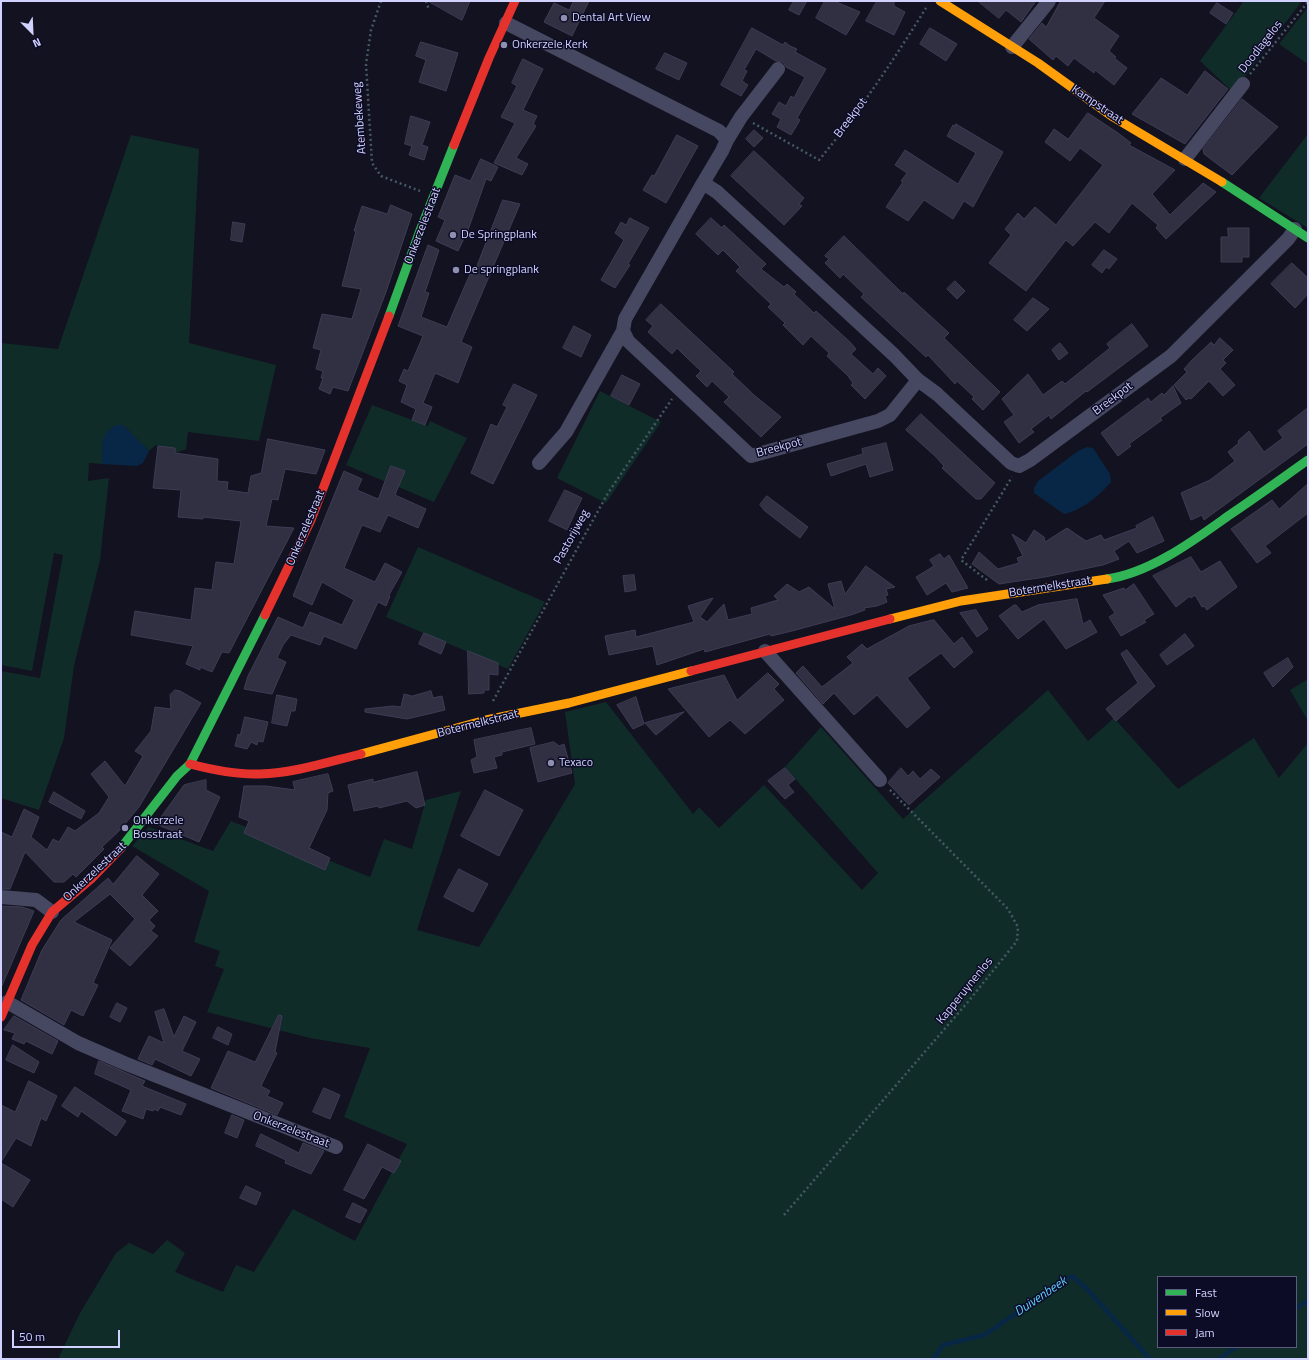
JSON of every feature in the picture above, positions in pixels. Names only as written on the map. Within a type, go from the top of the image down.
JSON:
[{"type":"street","name":"Onkerzelestraat","points":[[1,1016],[32,945],[52,912],[91,880],[127,842],[177,776],[190,764],[285,577],[311,520],[397,296],[419,233],[435,197],[466,113],[515,1]]},
{"type":"street","name":"Kampstraat","points":[[940,1],[1012,47],[1113,117],[1185,159],[1308,238]]},
{"type":"street","points":[[1012,47],[1049,1]]},
{"type":"street","points":[[506,22],[719,131],[727,140]]},
{"type":"street","points":[[539,463],[566,432],[623,330],[625,319],[727,140],[741,117],[778,69]]},
{"type":"street","points":[[1185,159],[1243,84]]},
{"type":"street","points":[[703,183],[718,192],[799,266],[918,380],[937,394],[1011,463],[1019,466]]},
{"type":"street","name":"Breekpot","points":[[1019,466],[1030,460],[1171,356],[1288,239],[1295,229]]},
{"type":"street","name":"Breekpot","points":[[623,330],[628,341],[751,456],[878,421],[890,415],[918,380]]},
{"type":"street","name":"Botermelkstraat","points":[[190,764],[239,774],[268,775],[283,772],[389,748],[486,720],[569,703],[961,601],[1117,578],[1154,563],[1182,549],[1308,460]]},
{"type":"street","points":[[765,651],[880,780]]},
{"type":"street","points":[[1,897],[36,900],[52,912]]},
{"type":"street","name":"Onkerzelestraat","points":[[7,1002],[78,1043],[98,1052],[191,1091],[336,1147]]},
{"type":"path","name":"Atembekeweg","points":[[381,1],[370,30],[366,64],[372,163],[381,176],[435,197]]},
{"type":"path","points":[[426,1],[429,10]]},
{"type":"path","name":"Doodlagelos","points":[[1243,84],[1308,2]]},
{"type":"path","name":"Breekpot","points":[[741,117],[819,160],[849,123],[895,59],[927,7]]},
{"type":"path","name":"Pastorijweg","points":[[493,701],[608,493],[679,389]]},
{"type":"path","points":[[1006,594],[960,560],[1019,466]]},
{"type":"path","name":"Kapperuynenlos","points":[[784,1215],[967,1003],[1017,941],[1018,927],[1008,909],[880,780]]},
{"type":"green space","points":[[1244,1],[1302,1],[1233,92],[1200,61]]},
{"type":"green space","points":[[1308,7],[1308,64],[1279,44]]},
{"type":"green space","points":[[1308,134],[1308,228],[1259,198]]},
{"type":"green space","points":[[131,135],[199,149],[189,343],[276,365],[259,441],[188,432],[186,449],[173,454],[156,445],[149,451],[123,425],[103,440],[102,464],[89,463],[88,481],[109,478],[100,560],[74,666],[64,738],[39,810],[1,798],[1,671],[40,678],[63,555],[54,553],[32,671],[1,665],[1,343],[58,349]]},
{"type":"green space","points":[[600,391],[661,422],[606,503],[557,478]]},
{"type":"green space","points":[[372,405],[428,426],[430,421],[467,438],[434,502],[346,465]]},
{"type":"green space","points":[[418,547],[545,602],[508,669],[386,617]]},
{"type":"green space","points":[[1308,679],[1308,721],[1290,690]]},
{"type":"green space","points":[[1048,690],[1088,741],[1114,718],[1178,789],[1254,738],[1279,778],[1308,743],[1308,1359],[61,1359],[59,1357],[80,1313],[116,1253],[129,1243],[153,1254],[167,1240],[185,1253],[175,1272],[223,1292],[236,1265],[254,1272],[293,1209],[355,1241],[407,1144],[344,1117],[370,1048],[310,1038],[207,1012],[224,969],[215,966],[220,951],[194,942],[209,891],[132,846],[149,827],[213,851],[231,821],[370,877],[384,839],[412,849],[426,800],[461,791],[417,930],[479,947],[575,784],[565,712],[606,702],[693,814],[699,807],[719,828],[764,785],[862,890],[878,873],[785,767],[821,727],[903,819]]},
{"type":"water","points":[[116,425],[123,425],[149,451],[143,463],[137,466],[102,464],[102,446],[104,437]]},
{"type":"water","points":[[1087,447],[1093,448],[1110,474],[1111,482],[1090,502],[1077,510],[1064,514],[1034,493],[1034,488],[1038,481],[1078,451]]},
{"type":"building","points":[[428,1],[470,1],[462,20]]},
{"type":"building","name":"Dental Art View","points":[[574,1],[589,1],[572,36],[544,22],[554,3],[569,10]]},
{"type":"building","points":[[794,1],[807,1],[799,15],[789,10]]},
{"type":"building","points":[[825,1],[834,1],[860,12],[846,35],[816,18]]},
{"type":"building","points":[[877,1],[894,1],[894,6],[905,12],[894,35],[866,21]]},
{"type":"building","points":[[978,1],[1036,1],[1021,22],[1006,10],[999,18]]},
{"type":"building","points":[[1061,1],[1105,1],[1094,18],[1119,36],[1109,51],[1116,57],[1114,58],[1127,68],[1114,85],[1095,70],[1094,73],[1074,58],[1068,66],[1056,56],[1053,60],[1029,39],[1042,23],[1046,27]]},
{"type":"building","points":[[1217,3],[1233,13],[1226,24],[1210,13]]},
{"type":"building","points":[[752,28],[783,45],[785,42],[797,49],[795,52],[826,69],[797,118],[800,120],[791,135],[777,127],[781,119],[772,114],[779,102],[786,106],[791,96],[794,98],[805,77],[786,67],[783,62],[776,61],[756,49],[744,70],[747,71],[742,81],[748,85],[741,96],[721,85]]},
{"type":"building","points":[[930,28],[957,44],[946,61],[920,44]]},
{"type":"building","points":[[421,42],[458,53],[446,91],[419,82],[426,60],[416,56]]},
{"type":"building","points":[[665,53],[687,63],[679,80],[656,69]]},
{"type":"building","points":[[523,59],[543,69],[523,110],[537,116],[533,124],[536,126],[516,158],[528,164],[522,175],[494,163],[515,123],[501,117],[517,86],[512,83]]},
{"type":"building","points":[[1205,71],[1228,89],[1185,144],[1132,114],[1161,78],[1187,95]]},
{"type":"building","points":[[1242,99],[1278,127],[1232,175],[1204,154],[1203,149]]},
{"type":"building","points":[[1088,113],[1131,143],[1129,145],[1175,170],[1152,194],[1170,215],[1203,183],[1216,192],[1166,239],[1156,228],[1158,225],[1132,203],[1109,233],[1095,222],[1073,246],[1066,240],[1026,291],[989,263],[1011,235],[1005,229],[1018,213],[1024,219],[1035,207],[1056,225],[1103,165],[1080,148],[1070,161],[1045,142],[1054,129],[1068,139]]},
{"type":"building","points":[[411,116],[430,122],[422,145],[428,147],[424,160],[409,155],[412,146],[405,144]]},
{"type":"building","points":[[956,124],[1003,152],[973,207],[964,201],[953,219],[924,200],[908,221],[886,207],[903,182],[901,181],[907,173],[895,165],[905,150],[958,184],[976,153],[947,136],[953,125],[955,126]]},
{"type":"building","points":[[754,130],[763,138],[754,147],[746,139]]},
{"type":"building","points":[[677,135],[698,146],[666,203],[643,190],[652,175],[654,176]]},
{"type":"building","points":[[754,151],[804,198],[799,204],[802,206],[784,225],[731,176]]},
{"type":"building","points":[[481,159],[498,167],[491,181],[486,179],[468,230],[458,251],[436,241],[445,220],[438,217],[455,175],[470,181]]},
{"type":"building","points":[[503,200],[520,204],[461,342],[472,347],[458,383],[435,373],[423,403],[432,407],[425,425],[412,420],[416,409],[401,402],[407,385],[399,381],[404,369],[408,371],[423,336],[398,326],[428,245],[439,250],[425,292],[429,293],[421,317],[447,327],[470,274],[473,275]]},
{"type":"building","points":[[391,205],[412,214],[386,292],[348,391],[333,387],[330,394],[319,389],[323,378],[321,378],[323,371],[316,369],[321,350],[313,348],[322,314],[352,319],[361,289],[342,286],[356,231],[354,231],[362,206],[387,214]]},
{"type":"building","points":[[630,218],[649,228],[628,264],[630,265],[615,288],[601,280],[624,240],[615,233],[621,222],[626,225]]},
{"type":"building","points":[[711,218],[722,228],[724,225],[766,264],[761,269],[784,287],[787,284],[796,292],[794,294],[814,313],[816,311],[850,342],[856,349],[851,354],[873,374],[878,368],[886,376],[865,399],[851,385],[853,383],[848,376],[827,356],[829,353],[811,336],[803,345],[783,325],[785,323],[768,307],[771,304],[736,271],[740,267],[723,250],[718,255],[696,234]]},
{"type":"building","points":[[233,222],[245,224],[242,242],[231,240]]},
{"type":"building","points":[[1228,228],[1249,228],[1249,257],[1242,257],[1242,262],[1221,262],[1221,237],[1228,237]]},
{"type":"building","points":[[844,236],[903,294],[904,292],[949,333],[944,338],[1000,392],[983,410],[972,399],[974,397],[957,381],[955,384],[928,355],[926,357],[861,297],[864,294],[843,274],[840,278],[825,263],[829,259],[825,256]]},
{"type":"building","points":[[1104,250],[1117,259],[1109,269],[1106,267],[1102,273],[1092,265]]},
{"type":"building","points":[[1292,263],[1308,278],[1308,294],[1295,308],[1271,284]]},
{"type":"building","points":[[955,281],[965,291],[957,299],[947,289]]},
{"type":"building","points":[[1033,298],[1049,309],[1027,331],[1014,320]]},
{"type":"building","points":[[661,304],[734,372],[732,374],[754,395],[781,417],[761,437],[724,402],[729,397],[712,381],[707,387],[696,376],[701,371],[677,348],[672,354],[648,332],[653,326],[646,320]]},
{"type":"building","points":[[1132,324],[1148,346],[1087,392],[1086,391],[1051,419],[1049,415],[1031,429],[1034,432],[1019,443],[1004,422],[1014,415],[1002,399],[1028,374],[1043,395],[1062,381],[1065,384],[1110,348],[1107,344]]},
{"type":"building","points":[[574,326],[591,335],[581,357],[563,348]]},
{"type":"building","points":[[1220,338],[1233,350],[1223,360],[1226,363],[1220,369],[1235,385],[1223,396],[1209,381],[1191,399],[1189,398],[1186,400],[1174,385],[1187,372],[1184,369],[1191,361],[1211,342],[1214,345]]},
{"type":"building","points":[[1060,343],[1068,353],[1059,360],[1052,350]]},
{"type":"building","points":[[622,375],[640,384],[629,405],[611,396]]},
{"type":"building","points":[[514,384],[537,395],[493,484],[471,473],[491,424],[497,427],[507,407],[503,405]]},
{"type":"building","points":[[1173,386],[1181,403],[1160,418],[1162,420],[1129,444],[1131,446],[1118,456],[1101,433],[1148,398],[1151,402],[1162,393],[1164,395]]},
{"type":"building","points":[[1308,408],[1308,444],[1204,520],[1202,515],[1191,520],[1181,493],[1210,480],[1235,461],[1228,452],[1239,443],[1238,441],[1249,431],[1264,452],[1283,438],[1278,431]]},
{"type":"building","points":[[921,414],[995,483],[981,499],[976,499],[942,468],[944,466],[935,456],[906,430]]},
{"type":"building","points":[[268,439],[325,450],[316,474],[285,469],[278,500],[272,499],[266,526],[294,528],[229,653],[222,652],[212,672],[200,667],[200,670],[186,664],[193,646],[131,635],[135,611],[191,620],[195,588],[212,590],[216,562],[234,564],[241,521],[203,517],[203,519],[178,517],[181,490],[153,488],[158,446],[175,448],[175,453],[218,459],[217,481],[228,482],[227,490],[248,493],[251,476],[261,473]]},
{"type":"building","points":[[886,443],[893,470],[870,477],[866,464],[831,476],[827,464],[863,454],[862,449]]},
{"type":"building","points":[[391,466],[405,471],[395,495],[426,509],[418,528],[388,515],[380,532],[362,525],[344,568],[375,582],[385,563],[402,572],[389,595],[390,596],[386,606],[378,602],[356,649],[324,636],[320,645],[291,635],[283,645],[277,658],[286,662],[272,694],[244,689],[248,676],[278,617],[303,628],[310,612],[342,625],[354,600],[322,582],[312,605],[293,596],[344,471],[362,479],[357,490],[378,499]]},
{"type":"building","points":[[1308,484],[1308,513],[1265,546],[1271,553],[1257,563],[1231,529],[1272,500],[1279,509]]},
{"type":"building","points":[[565,490],[582,498],[567,530],[549,521]]},
{"type":"building","points":[[767,496],[808,527],[800,538],[765,511],[760,505]]},
{"type":"building","points":[[1153,517],[1164,541],[1137,553],[1129,541],[1114,551],[1119,559],[1103,565],[1045,577],[999,584],[972,564],[979,552],[998,569],[1019,563],[1017,558],[1023,556],[1012,534],[1026,543],[1034,530],[1044,537],[1045,542],[1067,528],[1086,541],[1101,535],[1104,540],[1137,528],[1136,526]]},
{"type":"building","points":[[940,554],[944,559],[949,555],[968,588],[952,592],[946,583],[927,595],[916,577],[934,566],[930,560]]},
{"type":"building","points":[[1191,557],[1201,572],[1220,561],[1237,587],[1207,610],[1204,606],[1202,607],[1195,595],[1191,598],[1190,596],[1176,607],[1153,576]]},
{"type":"building","points":[[866,566],[895,587],[886,589],[888,595],[885,596],[887,602],[877,606],[864,608],[865,610],[851,615],[771,636],[770,634],[705,652],[704,649],[657,665],[653,646],[609,655],[605,636],[635,630],[636,637],[694,622],[688,606],[713,598],[700,617],[707,622],[724,604],[728,620],[752,614],[751,608],[778,600],[774,596],[787,584],[799,592],[809,587],[835,609],[828,584],[841,581],[845,594]]},
{"type":"building","points":[[634,575],[636,590],[625,592],[623,576]]},
{"type":"building","points":[[1134,584],[1154,614],[1144,620],[1146,622],[1121,636],[1109,617],[1115,613],[1103,595],[1124,588],[1125,590]]},
{"type":"building","points":[[1077,599],[1083,624],[1090,620],[1097,632],[1066,649],[1044,619],[1018,639],[999,616],[1014,605],[1016,605],[1022,612],[1038,605]]},
{"type":"building","points":[[976,610],[988,629],[977,637],[960,613]]},
{"type":"building","points":[[934,620],[954,644],[962,637],[973,652],[954,668],[941,653],[907,678],[930,708],[907,728],[877,695],[854,715],[834,693],[823,704],[796,673],[803,666],[822,687],[853,663],[847,657],[862,644],[867,649],[909,626]]},
{"type":"building","points":[[424,633],[446,642],[441,654],[419,644]]},
{"type":"building","points":[[1185,634],[1194,646],[1167,665],[1160,655]]},
{"type":"building","points":[[1127,650],[1155,686],[1116,721],[1106,709],[1138,683],[1121,654]]},
{"type":"building","points":[[468,651],[498,663],[498,675],[489,674],[489,690],[484,690],[484,693],[469,694]]},
{"type":"building","points":[[1288,658],[1293,667],[1273,687],[1264,673]]},
{"type":"building","points":[[768,673],[779,684],[774,689],[784,700],[745,734],[730,720],[709,737],[668,689],[724,675],[737,700]]},
{"type":"building","points":[[175,690],[180,691],[201,703],[139,807],[120,830],[102,847],[104,849],[76,877],[73,874],[64,882],[54,882],[25,852],[10,889],[1,889],[1,832],[12,837],[24,809],[39,817],[31,837],[47,850],[53,839],[59,842],[68,827],[75,831],[99,813],[109,797],[91,774],[105,761],[125,786],[143,756],[135,751],[151,731],[155,707],[171,709],[170,695]]},
{"type":"building","points":[[431,691],[433,698],[442,696],[445,710],[407,719],[365,712],[365,709],[393,706],[401,707],[404,694],[412,696]]},
{"type":"building","points":[[277,695],[297,699],[295,711],[291,711],[287,726],[272,723]]},
{"type":"building","points":[[636,697],[644,724],[633,729],[617,705]]},
{"type":"building","points":[[684,712],[656,735],[645,723]]},
{"type":"building","points":[[245,717],[268,722],[263,742],[258,741],[257,745],[251,742],[247,749],[235,746]]},
{"type":"building","points":[[531,728],[535,744],[502,752],[502,755],[494,757],[497,768],[474,773],[471,760],[477,757],[474,740]]},
{"type":"building","name":"Texaco","points":[[554,742],[559,746],[564,744],[572,773],[538,782],[530,748]]},
{"type":"building","points":[[785,768],[795,779],[788,785],[794,792],[785,799],[768,781]]},
{"type":"building","points":[[901,768],[908,776],[913,771],[920,779],[931,769],[940,777],[909,805],[888,783]]},
{"type":"building","points":[[417,772],[425,805],[416,808],[407,801],[379,808],[378,806],[354,811],[348,785],[373,779],[373,782]]},
{"type":"building","points":[[328,774],[333,791],[328,793],[327,810],[309,848],[330,858],[325,870],[244,833],[249,821],[239,817],[244,786],[266,786],[295,790],[293,782]]},
{"type":"building","points":[[206,780],[206,790],[220,797],[199,842],[156,824],[184,785]]},
{"type":"building","points":[[485,790],[523,810],[499,856],[461,836]]},
{"type":"building","points":[[54,792],[85,811],[81,819],[49,802]]},
{"type":"building","points":[[137,856],[159,874],[142,895],[158,911],[149,920],[155,926],[151,931],[158,936],[130,966],[110,948],[135,919],[110,894],[74,922],[112,940],[93,983],[98,985],[83,1016],[71,1010],[64,1025],[21,1000],[42,950],[61,920],[108,878],[113,884]]},
{"type":"building","points":[[459,869],[488,884],[473,912],[444,897]]},
{"type":"building","points":[[1,906],[22,907],[34,911],[1,988]]},
{"type":"building","points":[[117,1003],[127,1008],[120,1022],[110,1017]]},
{"type":"building","points":[[164,1009],[174,1037],[184,1016],[196,1022],[182,1051],[200,1059],[191,1076],[155,1059],[152,1065],[138,1059],[149,1036],[164,1043],[155,1012]]},
{"type":"building","points":[[279,1015],[282,1016],[275,1052],[277,1053],[261,1086],[270,1091],[267,1096],[283,1103],[277,1115],[211,1088],[228,1051],[255,1062]]},
{"type":"building","points":[[14,1016],[58,1041],[52,1054],[26,1041],[24,1044],[12,1039],[15,1033],[4,1030]]},
{"type":"building","points":[[218,1027],[232,1034],[228,1045],[213,1038]]},
{"type":"building","points":[[13,1045],[39,1062],[34,1073],[6,1060]]},
{"type":"building","points":[[99,1061],[145,1081],[142,1086],[186,1104],[181,1115],[160,1107],[158,1111],[154,1109],[153,1111],[146,1109],[143,1119],[122,1111],[131,1090],[95,1074]]},
{"type":"building","points":[[29,1081],[57,1096],[46,1121],[41,1118],[31,1146],[16,1138],[1,1162],[1,1105],[15,1112]]},
{"type":"building","points":[[75,1087],[126,1121],[116,1136],[81,1111],[78,1117],[62,1106]]},
{"type":"building","points":[[324,1088],[340,1095],[330,1119],[313,1112]]},
{"type":"building","points":[[232,1115],[244,1120],[237,1138],[225,1133]]},
{"type":"building","points":[[261,1134],[299,1153],[303,1143],[324,1151],[311,1174],[285,1163],[286,1160],[256,1146]]},
{"type":"building","points":[[368,1144],[401,1161],[394,1173],[382,1167],[364,1199],[344,1190]]},
{"type":"building","points":[[1,1163],[30,1180],[13,1207],[1,1199]]},
{"type":"building","points":[[246,1186],[261,1193],[256,1205],[240,1198]]},
{"type":"building","points":[[353,1203],[367,1210],[360,1223],[346,1217]]},
{"type":"waterway","name":"Duivenbeek","points":[[933,1359],[943,1345],[984,1335],[1072,1276],[1087,1289],[1150,1359]]},
{"type":"waterway","name":"Duivenbeek","points":[[1297,1307],[1308,1301]]},
{"type":"waterway","name":"Duivenbeek","points":[[1219,1359],[1235,1348]]},
{"type":"traffic: fast","points":[[389,316],[419,233],[454,145]]},
{"type":"traffic: fast","points":[[1222,182],[1308,238]]},
{"type":"traffic: fast","points":[[1107,579],[1123,576],[1139,570],[1170,555],[1200,536],[1308,460]]},
{"type":"traffic: fast","points":[[121,848],[177,776],[190,764],[265,615]]},
{"type":"traffic: slow","points":[[940,1],[1038,63],[1113,117],[1222,182]]},
{"type":"traffic: slow","points":[[890,619],[961,601],[1107,579]]},
{"type":"traffic: slow","points":[[361,754],[486,720],[569,703],[691,671]]},
{"type":"traffic: jam","points":[[454,145],[489,58],[515,1]]},
{"type":"traffic: jam","points":[[265,615],[311,520],[389,316]]},
{"type":"traffic: jam","points":[[691,671],[890,619]]},
{"type":"traffic: jam","points":[[190,764],[225,772],[260,774],[285,772],[324,764],[361,754]]},
{"type":"traffic: jam","points":[[1,1017],[32,945],[52,912],[91,879],[121,848]]},
{"type":"place","name":"Dental Art View","points":[[564,18]]},
{"type":"place","name":"Onkerzele Kerk","points":[[504,45]]},
{"type":"place","name":"De Springplank","points":[[453,235]]},
{"type":"place","name":"De springplank","points":[[456,270]]},
{"type":"place","name":"Texaco","points":[[551,763]]},
{"type":"place","name":"Onkerzele Bosstraat","points":[[125,828]]}]
